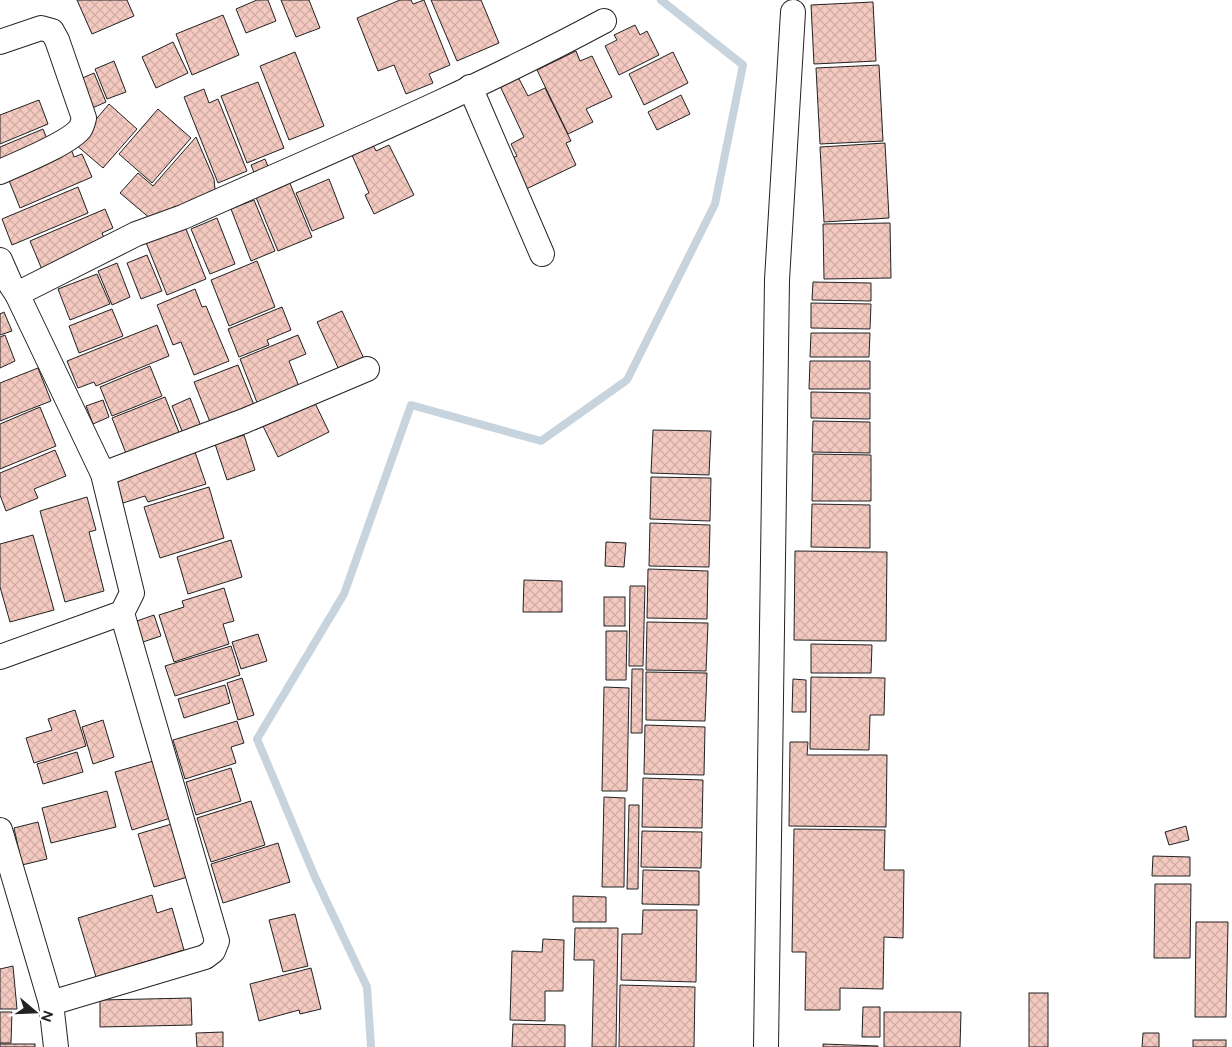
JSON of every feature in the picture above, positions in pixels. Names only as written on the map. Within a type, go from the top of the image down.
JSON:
[{"type":"street","points":[[766,1047],[777,280],[793,12]]},
{"type":"street","points":[[9,289],[136,234],[184,217],[539,56],[604,21]]},
{"type":"street","points":[[0,42],[41,28],[52,32],[57,40],[84,118],[81,127],[75,134],[52,148],[0,172]]},
{"type":"street","points":[[470,87],[542,254]]},
{"type":"street","points":[[0,260],[9,289],[103,474],[132,592],[122,613],[217,940],[213,951],[205,957],[51,1003]]},
{"type":"street","points":[[103,474],[244,422],[367,369]]},
{"type":"street","points":[[0,657],[122,613]]},
{"type":"street","points":[[0,830],[51,1003],[56,1047]]},
{"type":"building","points":[[77,0],[127,0],[134,16],[92,34]]},
{"type":"building","points":[[257,0],[268,0],[276,21],[246,33],[236,9]]},
{"type":"building","points":[[281,0],[309,0],[320,28],[296,37]]},
{"type":"building","points":[[400,0],[411,0],[413,4],[424,0],[450,65],[429,74],[433,83],[406,94],[394,65],[378,71],[357,18]]},
{"type":"building","points":[[431,0],[481,0],[499,43],[457,61]]},
{"type":"building","points":[[873,2],[876,61],[814,64],[811,5]]},
{"type":"building","points":[[223,15],[239,55],[192,75],[176,34]]},
{"type":"building","points":[[635,25],[640,35],[647,31],[659,55],[619,75],[605,46],[617,40],[614,35]]},
{"type":"building","points":[[173,42],[188,73],[156,88],[142,57]]},
{"type":"building","points":[[576,51],[580,61],[592,56],[612,97],[586,109],[593,122],[568,134],[537,70]]},
{"type":"building","points":[[295,52],[324,126],[289,140],[260,66]]},
{"type":"building","points":[[673,52],[688,83],[644,105],[629,74]]},
{"type":"building","points":[[114,61],[126,92],[107,99],[95,69]]},
{"type":"building","points":[[879,65],[883,141],[820,144],[816,68]]},
{"type":"building","points":[[94,73],[106,102],[90,109],[78,80]]},
{"type":"building","points":[[518,77],[528,96],[545,88],[571,141],[566,143],[576,165],[520,192],[506,161],[517,156],[511,144],[524,137],[500,86]]},
{"type":"building","points":[[258,82],[284,148],[247,163],[221,96]]},
{"type":"building","points":[[204,89],[209,103],[218,99],[247,171],[218,183],[184,97]]},
{"type":"building","points":[[681,95],[690,114],[657,130],[648,112]]},
{"type":"building","points":[[39,100],[48,124],[0,144],[0,115]]},
{"type":"building","points":[[109,104],[137,129],[103,168],[75,144]]},
{"type":"building","points":[[158,109],[191,138],[152,183],[119,154]]},
{"type":"building","points":[[43,129],[50,146],[0,167],[0,147]]},
{"type":"building","points":[[196,137],[214,179],[216,199],[184,213],[175,206],[158,225],[120,193],[138,173],[153,186]]},
{"type":"building","points":[[372,143],[376,151],[389,145],[414,195],[374,214],[365,195],[369,193],[351,153]]},
{"type":"building","points":[[885,143],[889,218],[824,222],[820,147]]},
{"type":"building","points":[[70,146],[74,157],[82,154],[92,177],[20,208],[6,173]]},
{"type":"building","points":[[265,159],[269,169],[255,175],[251,165]]},
{"type":"building","points":[[329,179],[344,218],[312,231],[296,193]]},
{"type":"building","points":[[289,181],[312,237],[278,251],[255,195]]},
{"type":"building","points":[[78,187],[88,213],[12,245],[2,219]]},
{"type":"building","points":[[254,200],[275,251],[251,261],[231,209]]},
{"type":"building","points":[[105,209],[113,228],[102,233],[107,245],[43,272],[30,241]]},
{"type":"building","points":[[217,218],[235,264],[210,274],[191,229]]},
{"type":"building","points":[[890,223],[891,278],[824,279],[823,224]]},
{"type":"building","points":[[184,224],[206,279],[167,295],[145,240]]},
{"type":"building","points":[[147,255],[162,291],[141,299],[127,263]]},
{"type":"building","points":[[257,261],[275,307],[229,326],[211,280]]},
{"type":"building","points":[[117,263],[130,297],[112,305],[98,271]]},
{"type":"building","points":[[97,274],[110,304],[70,320],[58,289]]},
{"type":"building","points":[[813,282],[871,283],[871,301],[812,300]]},
{"type":"building","points":[[195,289],[202,307],[206,306],[229,361],[194,375],[181,342],[173,345],[157,305]]},
{"type":"building","points":[[811,303],[871,304],[870,329],[811,328]]},
{"type":"building","points":[[282,307],[291,330],[267,340],[269,345],[239,357],[228,329]]},
{"type":"building","points":[[112,309],[123,336],[79,353],[69,326]]},
{"type":"building","points":[[342,311],[365,361],[340,372],[317,322]]},
{"type":"building","points":[[4,312],[12,331],[0,335],[0,314]]},
{"type":"building","points":[[157,325],[169,356],[96,386],[94,382],[78,388],[67,361]]},
{"type":"building","points":[[811,333],[870,333],[869,357],[810,357]]},
{"type":"building","points":[[5,335],[15,361],[0,368],[0,337]]},
{"type":"building","points":[[298,335],[306,354],[289,361],[300,389],[258,405],[240,359]]},
{"type":"building","points":[[810,361],[870,361],[870,389],[809,389]]},
{"type":"building","points":[[238,365],[256,410],[212,427],[194,382]]},
{"type":"building","points":[[150,366],[162,396],[112,416],[100,387]]},
{"type":"building","points":[[38,368],[51,401],[0,421],[0,383]]},
{"type":"building","points":[[811,392],[870,393],[870,419],[811,418]]},
{"type":"building","points":[[165,397],[182,440],[129,461],[112,418]]},
{"type":"building","points":[[190,398],[202,429],[184,436],[172,406]]},
{"type":"building","points":[[313,399],[329,432],[278,457],[262,424]]},
{"type":"building","points":[[103,400],[109,417],[93,424],[86,406]]},
{"type":"building","points":[[40,407],[56,446],[0,469],[0,424]]},
{"type":"building","points":[[813,421],[870,422],[870,453],[812,452]]},
{"type":"building","points":[[653,430],[711,431],[709,475],[651,473]]},
{"type":"building","points":[[244,435],[255,470],[227,480],[215,444]]},
{"type":"building","points":[[55,450],[66,476],[34,489],[38,498],[6,511],[0,495],[0,473]]},
{"type":"building","points":[[195,452],[206,484],[148,502],[145,496],[123,503],[115,477]]},
{"type":"building","points":[[813,454],[871,455],[871,501],[812,501]]},
{"type":"building","points":[[651,477],[711,478],[710,521],[650,519]]},
{"type":"building","points":[[209,487],[224,538],[160,558],[144,507]]},
{"type":"building","points":[[87,497],[96,530],[89,532],[104,591],[65,602],[40,511]]},
{"type":"building","points":[[812,504],[870,505],[870,548],[811,547]]},
{"type":"building","points":[[650,523],[710,525],[709,567],[649,566]]},
{"type":"building","points":[[33,535],[54,610],[10,622],[0,587],[0,544]]},
{"type":"building","points":[[231,540],[242,577],[188,594],[177,557]]},
{"type":"building","points":[[606,542],[626,543],[624,567],[605,566]]},
{"type":"building","points":[[795,551],[887,552],[886,641],[794,640]]},
{"type":"building","points":[[648,569],[708,571],[707,619],[647,618]]},
{"type":"building","points":[[524,580],[562,581],[562,612],[523,612]]},
{"type":"building","points":[[630,586],[645,586],[643,666],[629,666]]},
{"type":"building","points":[[224,588],[234,621],[223,624],[229,644],[174,662],[159,615],[184,607],[182,601]]},
{"type":"building","points":[[604,597],[625,597],[625,626],[604,626]]},
{"type":"building","points":[[154,615],[161,636],[140,643],[134,622]]},
{"type":"building","points":[[647,622],[708,623],[706,671],[646,670]]},
{"type":"building","points":[[606,631],[627,631],[626,680],[606,680]]},
{"type":"building","points":[[258,634],[267,661],[241,669],[232,642]]},
{"type":"building","points":[[811,644],[872,645],[871,673],[811,673]]},
{"type":"building","points":[[231,646],[240,675],[175,696],[165,666]]},
{"type":"building","points":[[632,669],[643,669],[642,733],[631,733]]},
{"type":"building","points":[[646,672],[707,673],[705,721],[646,720]]},
{"type":"building","points":[[811,677],[885,678],[884,715],[870,715],[869,750],[810,749]]},
{"type":"building","points":[[242,678],[254,715],[238,720],[227,683]]},
{"type":"building","points":[[793,679],[806,680],[806,712],[792,712]]},
{"type":"building","points":[[225,685],[230,703],[184,718],[178,699]]},
{"type":"building","points":[[604,687],[629,688],[627,791],[602,791]]},
{"type":"building","points":[[75,710],[86,746],[34,763],[26,738],[52,730],[48,719]]},
{"type":"building","points":[[103,720],[114,757],[93,764],[82,727]]},
{"type":"building","points":[[237,721],[244,743],[231,747],[236,763],[185,779],[173,740]]},
{"type":"building","points":[[645,725],[705,727],[704,775],[644,774]]},
{"type":"building","points":[[790,742],[808,742],[807,755],[887,755],[886,827],[789,826]]},
{"type":"building","points":[[77,752],[83,772],[43,784],[37,764]]},
{"type":"building","points":[[160,759],[177,816],[132,830],[115,772]]},
{"type":"building","points":[[231,768],[241,801],[196,815],[186,782]]},
{"type":"building","points":[[643,778],[703,780],[702,828],[642,827]]},
{"type":"building","points":[[107,791],[116,827],[51,843],[42,808]]},
{"type":"building","points":[[604,797],[625,798],[624,887],[602,887]]},
{"type":"building","points":[[251,801],[265,845],[211,862],[197,818]]},
{"type":"building","points":[[629,805],[639,805],[638,889],[627,889]]},
{"type":"building","points":[[38,822],[47,859],[22,865],[14,828]]},
{"type":"building","points":[[175,823],[191,876],[154,887],[138,834]]},
{"type":"building","points":[[1186,826],[1189,840],[1169,845],[1165,832]]},
{"type":"building","points":[[794,829],[885,830],[884,870],[904,870],[903,938],[884,937],[883,989],[840,988],[840,1010],[805,1010],[806,952],[792,952]]},
{"type":"building","points":[[642,831],[702,832],[701,868],[641,867]]},
{"type":"building","points":[[278,843],[290,882],[223,903],[211,864]]},
{"type":"building","points":[[1153,856],[1190,857],[1190,876],[1152,876]]},
{"type":"building","points":[[643,870],[699,871],[699,905],[642,904]]},
{"type":"building","points":[[1155,884],[1191,884],[1190,958],[1154,958]]},
{"type":"building","points":[[152,895],[157,913],[172,908],[184,950],[96,977],[78,918]]},
{"type":"building","points":[[573,896],[606,897],[606,922],[573,922]]},
{"type":"building","points":[[643,910],[697,910],[696,982],[621,980],[622,934],[642,934]]},
{"type":"building","points":[[295,914],[308,966],[283,972],[269,920]]},
{"type":"building","points":[[1196,922],[1228,922],[1226,1017],[1195,1017]]},
{"type":"building","points":[[575,928],[618,928],[616,1047],[592,1047],[594,960],[574,960]]},
{"type":"building","points":[[543,939],[564,940],[563,991],[545,991],[545,1021],[510,1020],[512,951],[542,952]]},
{"type":"building","points":[[13,966],[17,1009],[0,1009],[0,969]]},
{"type":"building","points":[[311,968],[321,1009],[300,1014],[299,1010],[259,1021],[250,984]]},
{"type":"building","points":[[620,985],[695,987],[694,1047],[619,1047]]},
{"type":"building","points":[[1029,993],[1048,993],[1048,1047],[1029,1047]]},
{"type":"building","points":[[191,998],[192,1025],[100,1027],[100,1000]]},
{"type":"building","points":[[863,1007],[880,1007],[880,1037],[862,1037]]},
{"type":"building","points":[[0,1012],[12,1012],[11,1043],[0,1043]]},
{"type":"building","points":[[884,1012],[961,1012],[960,1047],[884,1047]]},
{"type":"building","points":[[513,1024],[565,1025],[565,1047],[512,1047]]},
{"type":"building","points":[[223,1032],[223,1047],[197,1047],[196,1033]]},
{"type":"building","points":[[1143,1033],[1159,1033],[1159,1047],[1142,1047]]},
{"type":"building","points":[[1193,1040],[1226,1040],[1226,1047],[1193,1047]]},
{"type":"building","points":[[0,1044],[35,1044],[35,1047],[0,1047]]},
{"type":"building","points":[[823,1044],[878,1046],[878,1047],[823,1047]]},
{"type":"waterway","points":[[371,1047],[367,987],[315,877],[257,739],[344,594],[411,405],[541,441],[627,380],[715,204],[743,65],[661,0]]}]
